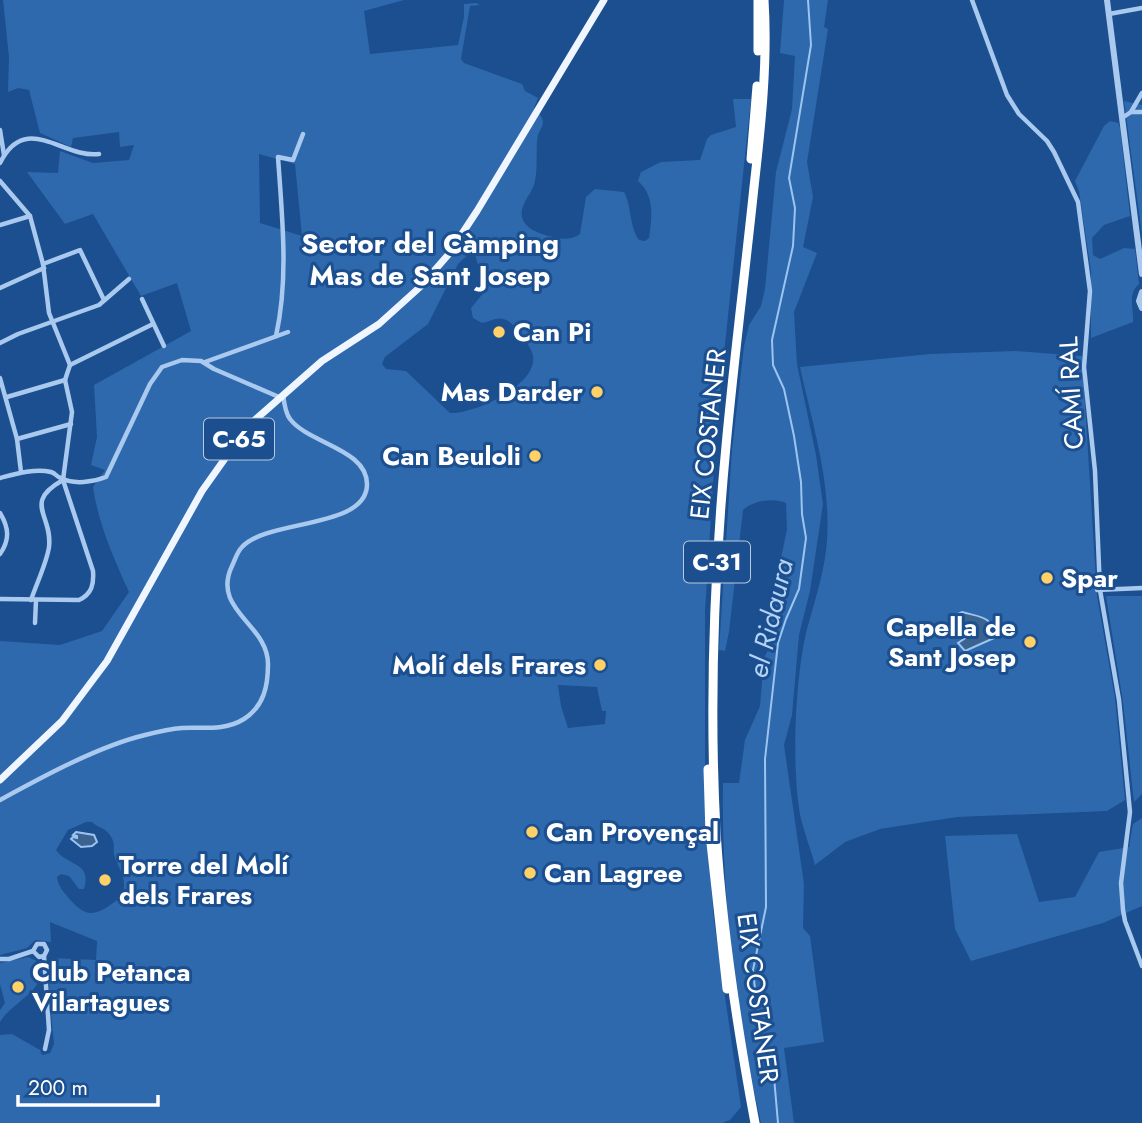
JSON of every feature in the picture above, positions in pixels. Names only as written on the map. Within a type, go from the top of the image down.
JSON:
[{"type":"highway","points":[[757,0],[764,5]]},
{"type":"highway","name":"EIX COSTANER","points":[[749,1123],[716,901],[710,834],[709,712],[713,549],[728,377],[747,209],[764,5]]},
{"type":"highway","name":"EIX COSTANER","points":[[755,1123],[732,981],[717,834],[713,660],[726,443],[760,129],[764,5]]},
{"type":"main road","name":"C-65","points":[[0,780],[62,721],[107,661],[202,491],[248,426],[322,362],[379,324],[435,271],[477,211],[604,0]]},
{"type":"street","name":"CAMÍ RAL","points":[[972,0],[1007,95],[1019,114],[1047,141],[1078,202],[1090,282],[1084,367],[1095,471],[1098,590],[1119,701],[1130,812],[1121,883],[1125,921],[1142,966]]},
{"type":"street","points":[[1107,0],[1142,274]]},
{"type":"street","points":[[1109,14],[1142,8]]},
{"type":"street","points":[[1122,118],[1131,112],[1142,93]]},
{"type":"street","points":[[1131,112],[1142,113]]},
{"type":"street","points":[[0,130],[4,155]]},
{"type":"street","points":[[276,336],[281,303],[283,245],[278,157],[293,160],[303,134]]},
{"type":"street","points":[[0,163],[9,148],[23,140],[44,139],[88,155],[99,154]]},
{"type":"street","points":[[0,181],[30,216],[43,266],[49,313],[70,365],[65,380],[70,399],[71,424],[63,480],[93,571],[94,582],[87,596],[79,600],[0,599]]},
{"type":"street","points":[[0,225],[30,216]]},
{"type":"street","points":[[0,288],[80,250],[104,300]]},
{"type":"street","points":[[0,343],[99,305],[129,279]]},
{"type":"street","points":[[1142,295],[1139,303],[1142,308]]},
{"type":"street","points":[[142,299],[164,346]]},
{"type":"street","points":[[70,365],[153,324]]},
{"type":"street","points":[[204,363],[288,332]]},
{"type":"street","points":[[0,800],[39,779],[119,744],[181,728],[217,728],[244,719],[260,703],[268,685],[268,657],[258,634],[238,614],[227,593],[229,573],[241,548],[260,534],[346,512],[362,502],[367,486],[365,468],[352,457],[304,431],[289,419],[281,395],[204,363],[182,360],[162,367],[150,384],[106,477],[93,482],[63,480],[48,488],[42,498],[49,547],[34,600],[35,623]]},
{"type":"street","points":[[0,378],[17,439],[21,473]]},
{"type":"street","points":[[7,397],[65,380]]},
{"type":"street","points":[[17,439],[71,424]]},
{"type":"street","points":[[0,478],[21,473],[53,472],[63,480]]},
{"type":"street","points":[[0,513],[5,521],[8,537],[0,554]]},
{"type":"street","points":[[1098,590],[1142,588]]},
{"type":"street","points":[[0,959],[9,959],[33,951],[37,944],[44,944],[47,950],[44,956],[49,1030],[45,1049]]},
{"type":"street","points":[[33,951],[39,957],[44,956]]},
{"type":"shaded area","points":[[3,0],[404,0],[364,11],[370,54],[458,45],[464,4],[476,3],[480,5],[470,6],[461,59],[464,63],[522,84],[525,91],[538,98],[534,108],[543,124],[537,141],[536,174],[524,204],[522,217],[532,229],[561,239],[580,234],[586,197],[595,189],[624,192],[636,235],[639,240],[645,241],[649,238],[651,207],[647,193],[638,181],[641,172],[661,162],[700,160],[711,135],[736,127],[733,99],[751,99],[717,420],[705,611],[705,808],[714,921],[741,1107],[730,1120],[722,1123],[0,1123],[0,1035],[12,1034],[40,1050],[42,1055],[50,1053],[54,1044],[49,993],[51,958],[96,960],[97,941],[50,922],[51,942],[35,940],[27,948],[0,955],[0,641],[60,645],[102,631],[129,592],[112,554],[95,500],[93,487],[105,470],[91,465],[97,437],[94,385],[191,331],[177,283],[141,296],[93,214],[65,224],[27,172],[58,173],[60,151],[93,163],[129,160],[134,145],[120,147],[119,132],[73,138],[71,147],[40,133],[29,90],[18,88],[8,92],[9,57]],"holes":[[[259,154],[295,164],[302,236],[260,223]],[[470,253],[475,254],[485,291],[471,308],[473,318],[482,323],[498,319],[509,321],[527,343],[533,356],[532,367],[526,377],[502,396],[474,409],[450,413],[406,371],[386,369],[382,364],[385,357],[428,324],[458,264]],[[558,685],[597,687],[602,711],[606,711],[605,724],[568,728]],[[92,822],[107,832],[113,840],[124,888],[117,900],[106,908],[93,913],[83,911],[65,894],[58,883],[57,877],[61,874],[69,876],[79,889],[84,889],[86,880],[82,869],[56,850],[68,830]]]},
{"type":"shaded area","points":[[784,0],[828,0],[824,27],[828,29],[807,162],[813,197],[803,247],[817,253],[794,312],[797,364],[823,504],[810,591],[799,635],[792,715],[784,745],[804,884],[803,928],[810,936],[824,1042],[784,1048],[794,1123],[761,1123],[744,1039],[732,954],[725,869],[723,783],[739,783],[745,740],[760,706],[764,658],[768,650],[769,617],[787,529],[786,503],[764,501],[743,510],[729,632],[725,651],[719,650],[732,450],[744,346],[749,325],[761,306],[765,289],[776,172],[792,109],[795,56],[780,53]]},
{"type":"shaded area","points":[[1124,101],[1142,105],[1142,234]]},
{"type":"shaded area","points":[[1110,121],[1118,123],[1120,128],[1130,216],[1104,225],[1092,238],[1093,255],[1100,259],[1124,248],[1135,249],[1139,284],[1132,297],[1133,322],[1091,338],[1091,271],[1079,191],[1075,181],[1104,126]]},
{"type":"shaded area","points":[[1015,351],[1082,356],[1097,596],[1115,698],[1125,800],[1107,811],[957,817],[880,829],[845,842],[815,865],[801,819],[795,752],[802,653],[824,564],[827,518],[820,452],[800,367],[930,354]]},
{"type":"shaded area","points":[[1106,596],[1142,596],[1142,794],[1134,802],[1123,702]]},
{"type":"shaded area","points":[[962,612],[988,621],[994,638],[965,651],[958,643],[967,637],[957,633],[955,619],[956,615]]},
{"type":"shaded area","points":[[1142,818],[1142,906],[1103,923],[971,961],[955,929],[945,836],[1017,834],[1039,902],[1075,897],[1099,852],[1129,847],[1133,824]]},
{"type":"shaded area","points":[[76,832],[94,835],[97,842],[92,846],[81,847],[71,839],[77,838],[73,835]]},
{"type":"shaded area","name":"Club Petanca Vilartagues","points":[[28,957],[41,963],[39,981],[0,1022],[0,1010],[5,1003],[0,984],[0,963]]},
{"type":"waterway","name":"el Ridaura","points":[[778,1123],[774,1077],[757,1008],[753,970],[766,907],[765,759],[778,643],[799,589],[806,538],[794,436],[784,389],[773,365],[772,340],[793,246],[795,208],[789,178],[811,45],[808,0]]},
{"type":"place","name":"Can Pi","points":[[499,332]]},
{"type":"place","name":"Mas Darder","points":[[597,392]]},
{"type":"place","name":"Can Beuloli","points":[[535,456]]},
{"type":"place","name":"Spar","points":[[1047,578]]},
{"type":"place","name":"Capella de Sant Josep","points":[[1030,642]]},
{"type":"place","name":"Molí dels Frares","points":[[600,665]]},
{"type":"place","name":"Can Provençal","points":[[532,832]]},
{"type":"place","name":"Can Lagree","points":[[530,873]]},
{"type":"place","name":"Torre del Molí dels Frares","points":[[105,880]]},
{"type":"place","name":"Club Petanca Vilartagues","points":[[18,987]]},
{"type":"district","name":"Sector del Càmping Mas de Sant Josep","points":[[430,259]]}]
